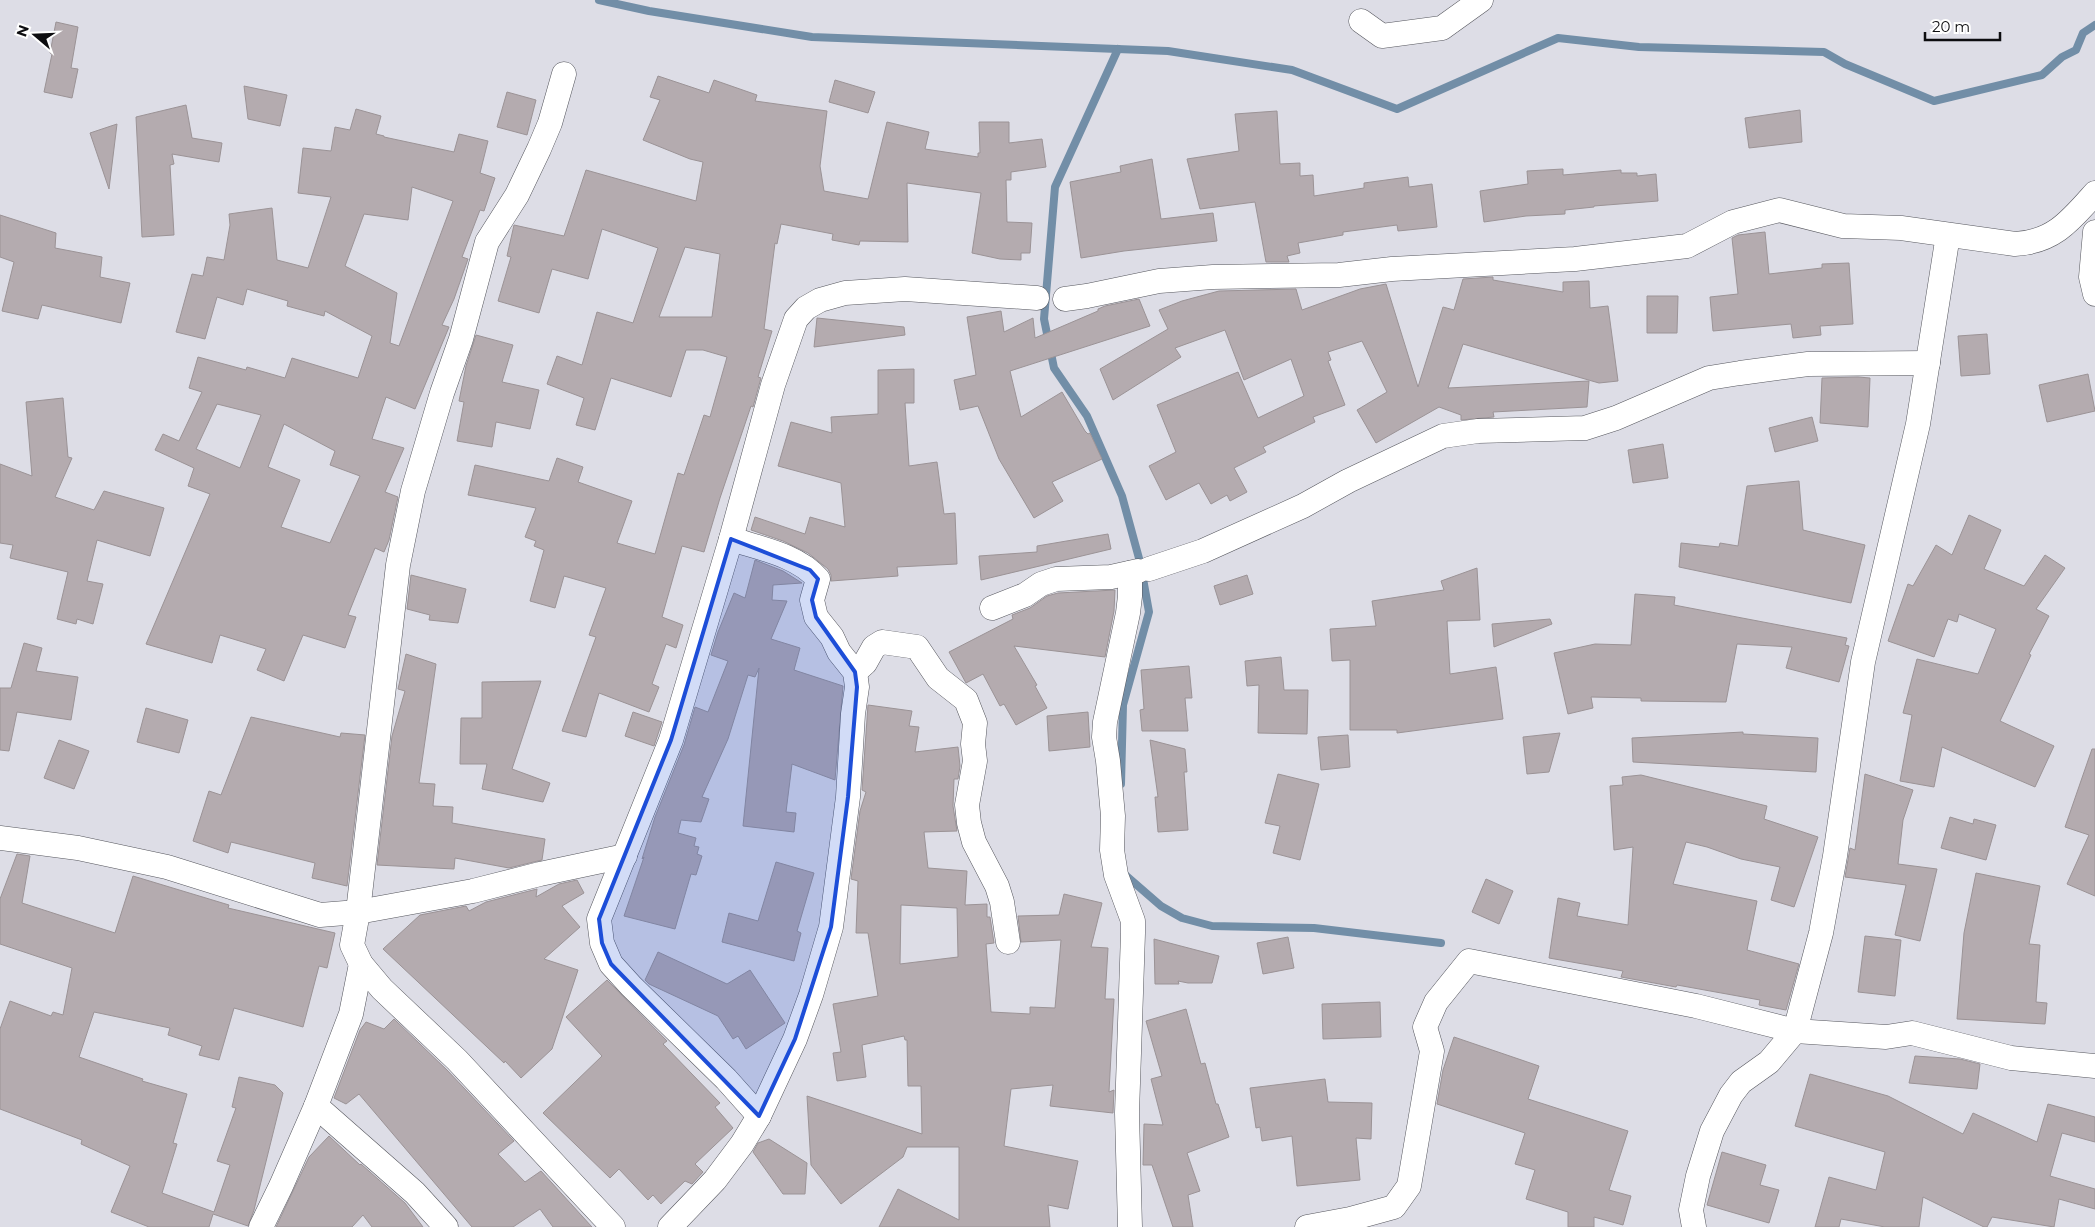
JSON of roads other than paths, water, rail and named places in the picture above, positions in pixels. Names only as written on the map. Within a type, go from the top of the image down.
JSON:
[{"type":"street","points":[[1361,21],[1382,36],[1442,28],[1480,0]]},
{"type":"street","points":[[564,74],[550,123],[539,149],[517,195],[487,242],[461,339],[442,393],[413,491],[398,565],[358,912],[352,946],[361,964],[382,989],[457,1060],[612,1227]]},
{"type":"street","points":[[1065,299],[1159,281],[1213,277],[1339,275],[1392,269],[1575,259],[1687,246],[1733,222],[1779,210],[1843,226],[1901,228],[2016,244],[2029,243],[2043,239],[2058,231],[2071,220],[2095,193]]},
{"type":"street","points":[[2095,232],[2091,277],[2095,294]]},
{"type":"street","points":[[1694,1227],[1691,1210],[1698,1176],[1712,1131],[1727,1102],[1741,1082],[1769,1062],[1795,1031],[1821,933],[1835,856],[1863,662],[1876,598],[1910,460],[1928,364],[1948,235]]},
{"type":"street","points":[[759,1116],[726,1079],[611,964],[602,943],[599,919],[671,740],[731,539],[773,385],[796,319],[806,308],[820,300],[845,293],[905,289],[1037,298]]},
{"type":"street","points":[[992,608],[1025,595],[1041,584],[1056,579],[1111,577],[1139,571],[1203,551],[1303,506],[1348,481],[1443,436],[1478,431],[1585,428],[1616,418],[1710,378],[1733,374],[1808,364],[1928,364]]},
{"type":"street","points":[[670,1227],[716,1180],[742,1144],[759,1116],[795,1039],[811,995],[831,927],[848,797],[852,714],[857,687],[855,672],[816,617],[812,600],[818,579],[810,570],[779,555],[731,539]]},
{"type":"street","points":[[1130,1227],[1127,1113],[1133,921],[1116,875],[1112,850],[1112,816],[1108,761],[1104,737],[1105,722],[1129,604],[1139,571]]},
{"type":"street","points":[[855,672],[865,663],[874,647],[882,642],[917,647],[938,678],[966,700],[975,723],[975,761],[967,805],[969,823],[974,842],[997,886],[1002,902],[1008,942]]},
{"type":"street","points":[[0,838],[78,848],[167,867],[320,915],[358,912],[473,891],[540,874],[625,856]]},
{"type":"street","points":[[1307,1227],[1375,1220],[1394,1207],[1409,1186],[1432,1051],[1425,1027],[1436,1002],[1469,961],[1696,1006],[1795,1031],[1886,1038],[1912,1033],[2011,1058],[2095,1066]]},
{"type":"street","points":[[261,1227],[316,1106],[351,1014],[361,964]]},
{"type":"street","points":[[316,1106],[415,1193],[446,1227]]},
{"type":"waterway","points":[[599,0],[649,11],[812,37],[1168,51],[1292,70],[1397,109],[1558,38],[1639,47],[1824,52],[1845,64],[1934,101],[2042,75],[2062,57],[2076,50],[2083,33],[2095,25]]},
{"type":"waterway","points":[[1118,49],[1055,187],[1044,319],[1054,368],[1087,416],[1122,496],[1140,562],[1149,612],[1123,705],[1121,784]]},
{"type":"waterway","points":[[1123,873],[1161,906],[1182,918],[1212,926],[1314,928],[1441,943]]}]
